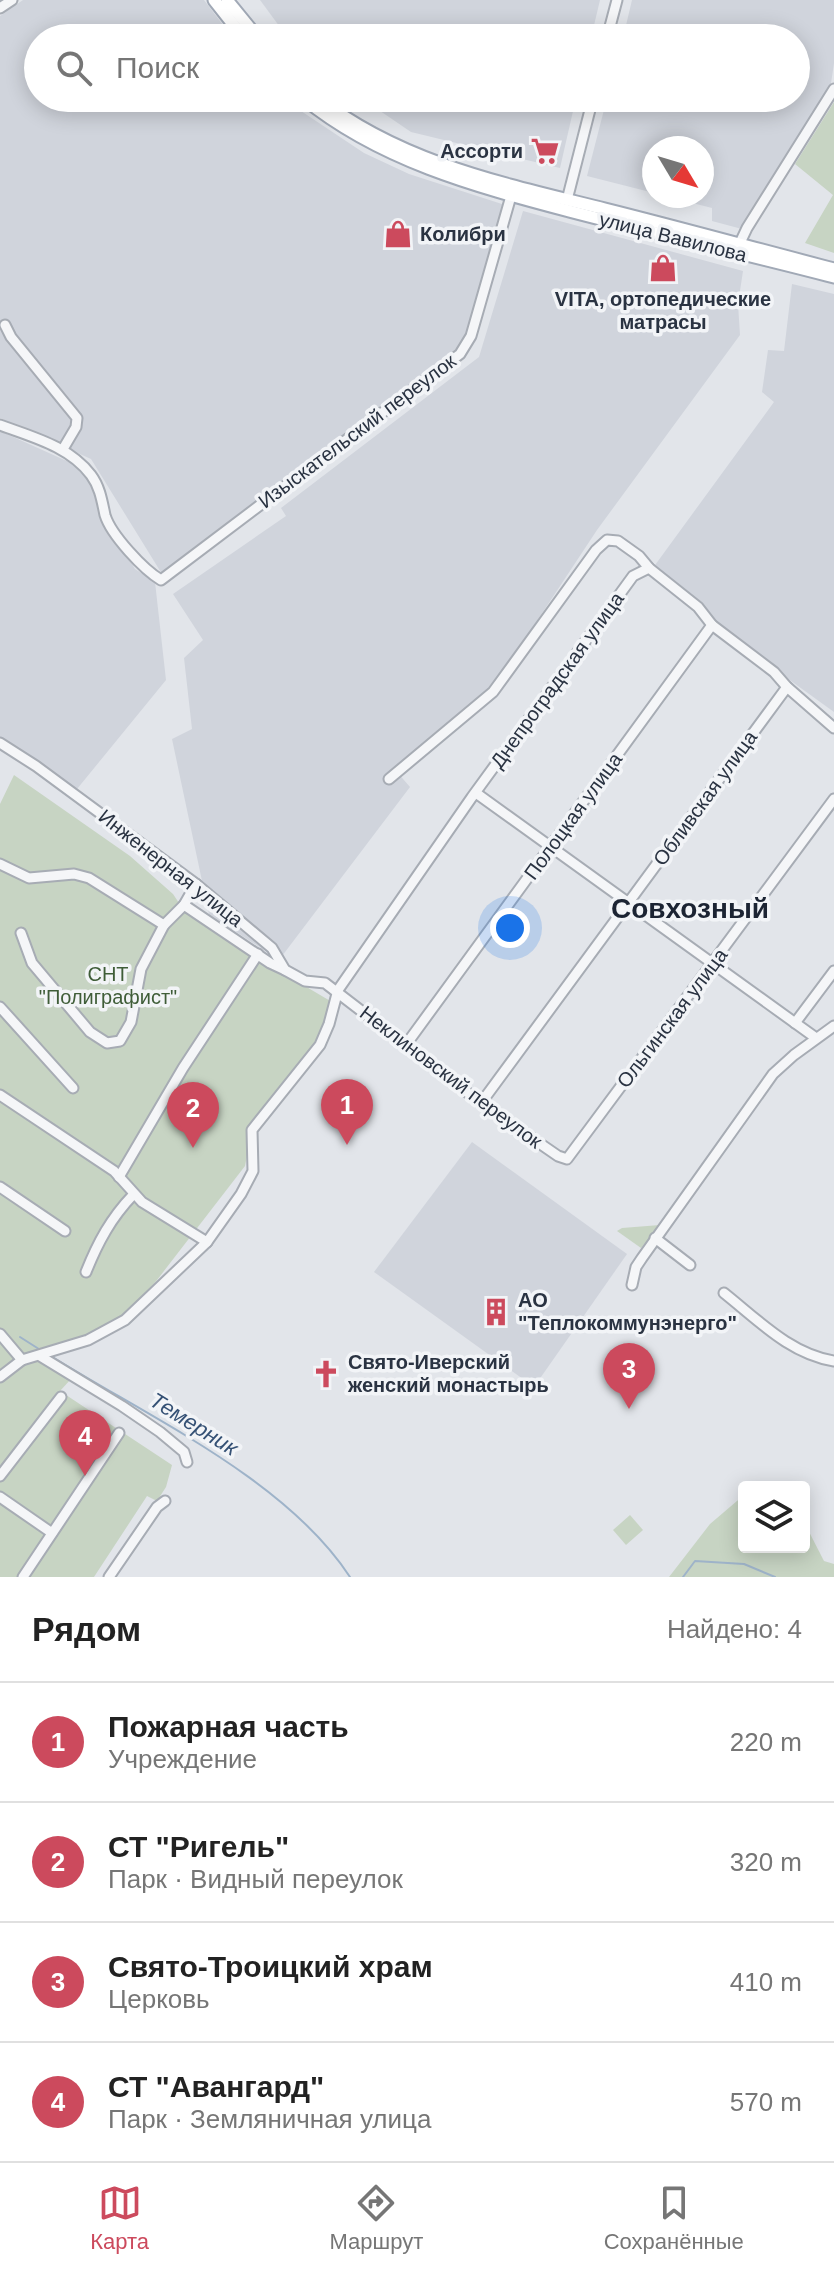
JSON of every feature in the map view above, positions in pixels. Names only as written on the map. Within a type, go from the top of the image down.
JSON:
[{"type":"main road","points":[[214,0],[233,24]]},
{"type":"main road","points":[[227,0],[247,24]]},
{"type":"main road","name":"улица Вавилова","points":[[323,112],[390,154],[441,174],[834,277]]},
{"type":"main road","name":"улица Вавилова","points":[[340,112],[393,146],[512,192],[567,200],[834,269]]},
{"type":"street","points":[[0,8],[12,0]]},
{"type":"street","points":[[611,24],[617,0]]},
{"type":"street","points":[[739,245],[834,89]]},
{"type":"street","points":[[567,200],[589,112]]},
{"type":"street","name":"Изыскательский переулок","points":[[63,449],[91,474],[103,501],[106,518],[130,553],[149,573],[161,580],[460,354],[471,336],[512,192]]},
{"type":"street","points":[[0,425],[63,449],[76,427],[77,418],[11,337],[5,325]]},
{"type":"street","points":[[389,779],[493,692],[596,550],[607,540],[618,541],[639,556],[649,568],[698,607],[712,625],[774,672],[834,728]]},
{"type":"street","name":"Днепроградская улица","points":[[337,991],[633,576],[649,568]]},
{"type":"street","name":"Полоцкая улица","points":[[405,1046],[712,625]]},
{"type":"street","name":"Обливская улица","points":[[481,1103],[787,687]]},
{"type":"street","name":"Инженерная улица","points":[[0,743],[196,884],[272,948],[285,970]]},
{"type":"street","points":[[476,793],[816,1038]]},
{"type":"street","name":"Ольгинская улица","points":[[567,1159],[834,799]]},
{"type":"street","points":[[0,864],[29,878],[74,874],[89,878],[164,925]]},
{"type":"street","points":[[21,933],[32,963],[90,1032],[107,1043],[120,1041],[131,1022],[141,969],[164,925],[184,905],[196,884]]},
{"type":"street","points":[[0,1377],[22,1360],[99,1335],[125,1320],[207,1242],[241,1194],[253,1171],[252,1130],[320,1045],[329,1024],[337,991],[325,983],[305,981],[270,963],[184,905]]},
{"type":"street","points":[[119,1177],[183,1068],[258,954]]},
{"type":"street","points":[[795,1023],[834,971]]},
{"type":"street","name":"Неклиновский переулок","points":[[337,991],[481,1103],[567,1159]]},
{"type":"street","points":[[1,1009],[73,1088]]},
{"type":"street","points":[[632,1285],[636,1267],[655,1238],[773,1074],[834,1026]]},
{"type":"street","points":[[0,1095],[114,1171],[133,1195],[207,1242]]},
{"type":"street","points":[[0,1187],[65,1231]]},
{"type":"street","points":[[86,1272],[97,1244],[116,1212],[133,1195]]},
{"type":"street","points":[[655,1238],[690,1265]]},
{"type":"street","points":[[724,1293],[790,1346],[816,1358],[834,1361]]},
{"type":"street","points":[[0,1334],[22,1360]]},
{"type":"street","points":[[40,1356],[160,1432],[184,1452],[187,1462]]},
{"type":"street","points":[[0,1476],[61,1397]]},
{"type":"street","points":[[23,1577],[119,1433]]},
{"type":"street","points":[[0,1497],[52,1533]]},
{"type":"street","points":[[109,1577],[157,1507],[165,1501]]},
{"type":"shaded area","points":[[23,0],[204,0],[222,24],[24,24],[24,112],[302,112],[364,153],[409,174],[505,205],[465,342],[162,574],[91,459],[0,418],[0,16]]},
{"type":"shaded area","points":[[260,0],[600,0],[594,24],[278,24]]},
{"type":"shaded area","points":[[632,0],[834,0],[834,63],[830,90],[818,109],[811,113],[811,121],[742,229],[712,221],[714,136],[642,136],[642,190],[587,176],[603,112],[810,112],[810,24],[626,24]]},
{"type":"shaded area","points":[[382,112],[573,112],[560,168],[411,132]]},
{"type":"shaded area","points":[[523,211],[743,271],[738,304],[740,335],[597,530],[488,695],[397,772],[410,787],[279,960],[209,914],[172,739],[192,729],[184,658],[203,640],[173,594],[286,516],[281,508],[479,357]]},
{"type":"shaded area","points":[[792,284],[834,294],[834,712],[723,632],[650,572],[774,402],[762,392],[768,350],[784,351]]},
{"type":"shaded area","points":[[0,431],[69,462],[94,485],[108,525],[135,569],[155,582],[166,680],[77,789],[0,737]]},
{"type":"shaded area","points":[[472,1142],[627,1254],[534,1387],[374,1272]]},
{"type":"green space","points":[[834,102],[834,253],[805,243],[833,195],[795,164]]},
{"type":"green space","name":"СНТ \"Полиграфист\"","points":[[14,775],[130,856],[173,894],[183,909],[332,1002],[316,1044],[252,1130],[245,1166],[157,1280],[123,1320],[88,1340],[35,1357],[71,1379],[60,1391],[172,1465],[166,1487],[157,1501],[147,1496],[94,1577],[0,1577],[0,804]]},
{"type":"green space","points":[[660,1225],[641,1248],[617,1231],[622,1228]]},
{"type":"green space","points":[[738,1500],[738,1553],[810,1553],[810,1534],[824,1561],[834,1564],[834,1577],[669,1577],[710,1524]]},
{"type":"green space","points":[[630,1515],[643,1530],[626,1545],[613,1530]]},
{"type":"waterway","name":"Темерник","points":[[20,1337],[42,1351]]},
{"type":"waterway","name":"Темерник","points":[[51,1356],[253,1480],[323,1542],[350,1577]]},
{"type":"waterway","name":"Темерник","points":[[683,1577],[695,1561],[744,1564],[775,1577]]},
{"type":"place","name":"Ассорти","points":[[545,151]]},
{"type":"place","name":"Колибри","points":[[398,234]]},
{"type":"place","name":"VITA, ортопедические матрасы","points":[[663,268]]},
{"type":"place","name":"Пожарная часть","points":[[347,1145]]},
{"type":"place","name":"СТ \"Ригель\"","points":[[193,1148]]},
{"type":"place","name":"АО \"Теплокоммунэнерго\"","points":[[496,1312]]},
{"type":"place","name":"Свято-Иверский женский монастырь","points":[[326,1374]]},
{"type":"place","name":"Свято-Троицкий храм","points":[[629,1409]]},
{"type":"place","name":"СТ \"Авангард\"","points":[[85,1476]]},
{"type":"district","name":"Совхозный","points":[[690,908]]}]
